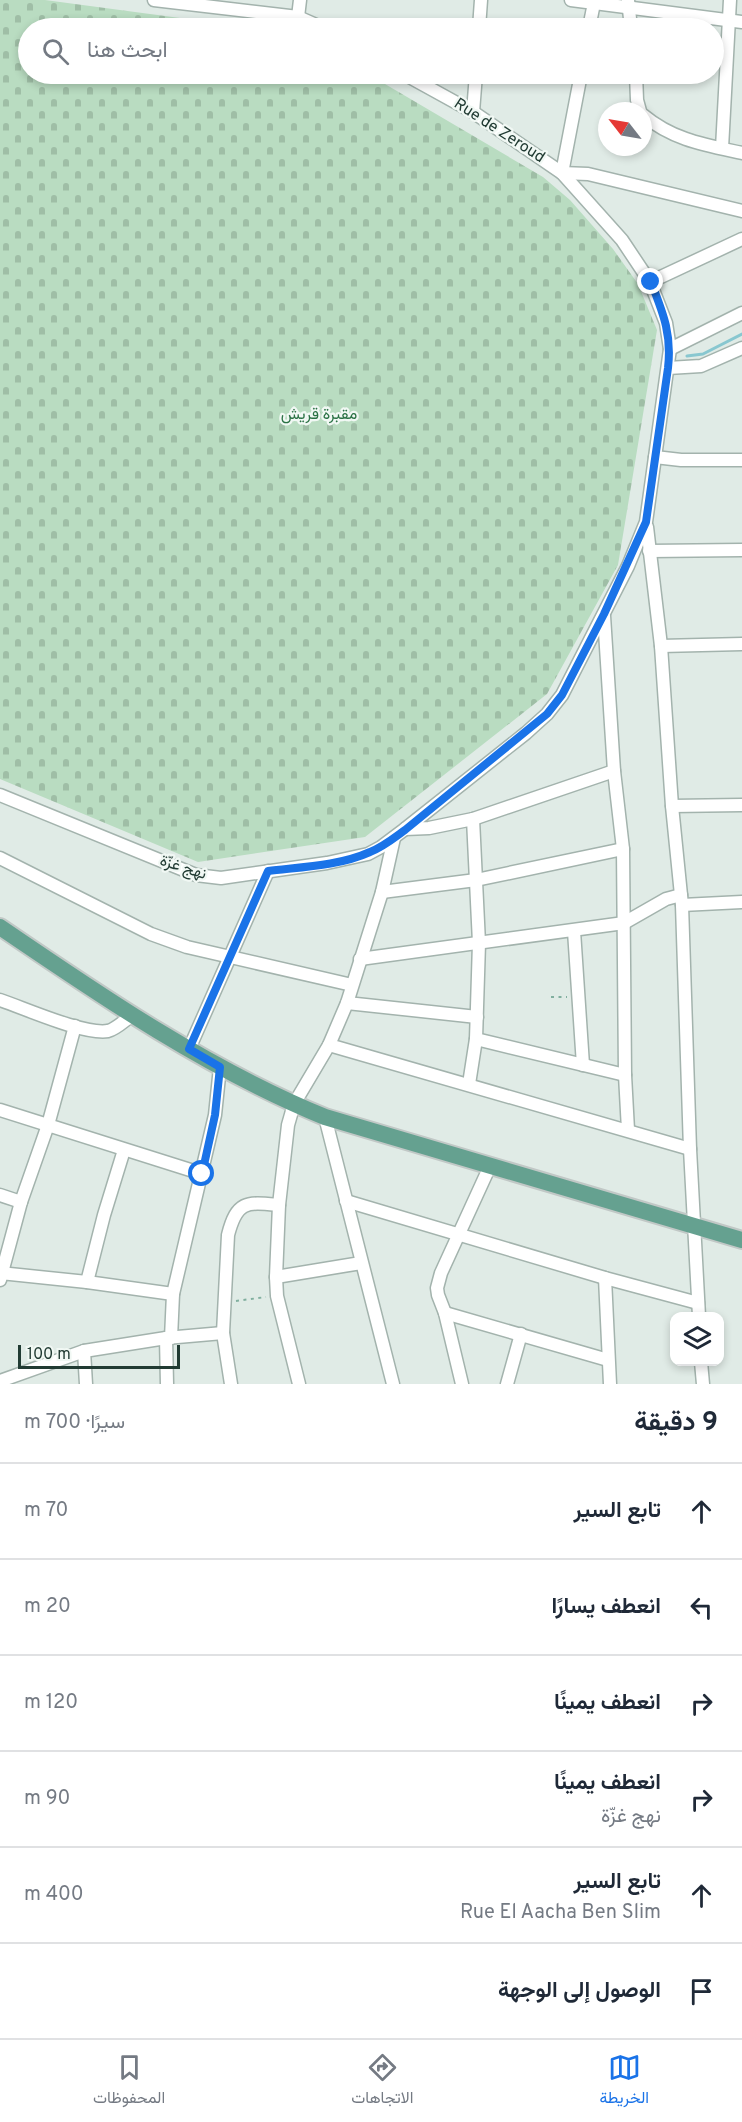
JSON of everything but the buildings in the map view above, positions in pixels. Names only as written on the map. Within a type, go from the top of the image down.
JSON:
[{"type":"main road","points":[[0,927],[131,1016],[220,1067],[294,1104],[325,1117],[742,1240]]},
{"type":"street","points":[[154,0],[298,17],[300,0]]},
{"type":"street","points":[[480,18],[481,0]]},
{"type":"street","points":[[571,0],[628,3],[711,18]]},
{"type":"street","points":[[724,45],[730,0]]},
{"type":"street","points":[[592,18],[594,3]]},
{"type":"street","points":[[628,3],[630,18]]},
{"type":"street","points":[[724,20],[742,22]]},
{"type":"street","name":"Rue de Zeroud","points":[[422,84],[472,112],[562,172]]},
{"type":"street","points":[[472,112],[475,84]]},
{"type":"street","points":[[562,172],[579,84]]},
{"type":"street","points":[[636,84],[638,102]]},
{"type":"street","points":[[719,84],[722,148]]},
{"type":"street","points":[[652,120],[688,140],[742,153]]},
{"type":"street","points":[[562,172],[588,174],[742,212]]},
{"type":"street","points":[[562,172],[622,240],[651,282],[666,323],[670,349],[646,522],[661,646],[681,900],[693,1226],[699,1312]]},
{"type":"street","points":[[651,282],[742,239]]},
{"type":"street","points":[[670,349],[742,313]]},
{"type":"street","points":[[668,368],[701,366],[742,348]]},
{"type":"street","points":[[655,457],[681,460],[742,460]]},
{"type":"street","name":"نهج غزّة","points":[[0,795],[196,875],[221,878],[345,860],[368,854],[405,830],[547,714],[562,695],[604,614],[646,522]]},
{"type":"street","points":[[648,551],[742,550]]},
{"type":"street","points":[[604,614],[614,771],[623,849],[625,1076],[628,1130]]},
{"type":"street","points":[[661,646],[742,644]]},
{"type":"street","points":[[405,830],[429,828],[473,819],[614,771]]},
{"type":"street","points":[[672,806],[742,805]]},
{"type":"street","points":[[469,1084],[476,1039],[479,943],[473,819]]},
{"type":"street","points":[[299,1384],[277,1296],[276,1276],[279,1205],[288,1125],[294,1104],[329,1045],[347,1003],[382,892],[394,838]]},
{"type":"street","points":[[382,892],[476,880],[623,849]]},
{"type":"street","points":[[0,858],[151,934],[187,946],[352,985]]},
{"type":"street","points":[[189,1049],[268,871]]},
{"type":"street","points":[[360,959],[624,923],[666,899],[742,902]]},
{"type":"street","points":[[574,931],[582,1065]]},
{"type":"street","points":[[0,1000],[95,1031],[110,1031],[131,1016]]},
{"type":"street","points":[[347,1003],[477,1017]]},
{"type":"street","points":[[75,1026],[48,1125],[21,1202],[0,1276],[87,1282],[173,1294]]},
{"type":"street","points":[[476,1039],[625,1076]]},
{"type":"street","points":[[329,1045],[690,1149]]},
{"type":"street","points":[[167,1384],[173,1294],[215,1115],[220,1067]]},
{"type":"street","points":[[0,1110],[202,1174]]},
{"type":"street","points":[[325,1117],[393,1384]]},
{"type":"street","points":[[87,1282],[124,1150]]},
{"type":"street","points":[[462,1384],[437,1288],[441,1273],[490,1166]]},
{"type":"street","points":[[0,1195],[21,1202]]},
{"type":"street","points":[[346,1201],[605,1278],[698,1303]]},
{"type":"street","points":[[231,1384],[223,1333],[228,1235],[234,1217],[242,1207],[250,1203],[279,1205]]},
{"type":"street","points":[[276,1276],[361,1263]]},
{"type":"street","points":[[605,1278],[610,1384]]},
{"type":"street","points":[[445,1313],[608,1360]]},
{"type":"street","points":[[0,1381],[84,1351],[169,1338],[223,1333]]},
{"type":"street","points":[[507,1384],[521,1334]]},
{"type":"street","points":[[84,1351],[86,1384]]},
{"type":"street","points":[[701,1366],[703,1384]]},
{"type":"path","points":[[551,997],[578,996]]},
{"type":"path","points":[[224,1303],[277,1296]]},
{"type":"green space","name":"مقبرة قريش","points":[[0,0],[45,0],[180,18],[18,18],[18,84],[385,84],[543,177],[570,200],[613,249],[638,284],[657,330],[618,565],[547,694],[365,837],[198,862],[0,779]]},
{"type":"waterway","points":[[687,356],[703,354],[742,334]]},
{"type":"route","points":[[202,1174],[215,1115],[220,1067],[189,1049],[268,871],[345,860],[368,854],[405,830],[547,714],[562,695],[604,614],[628,566],[646,522],[668,368],[670,349],[666,323],[651,282]]}]
